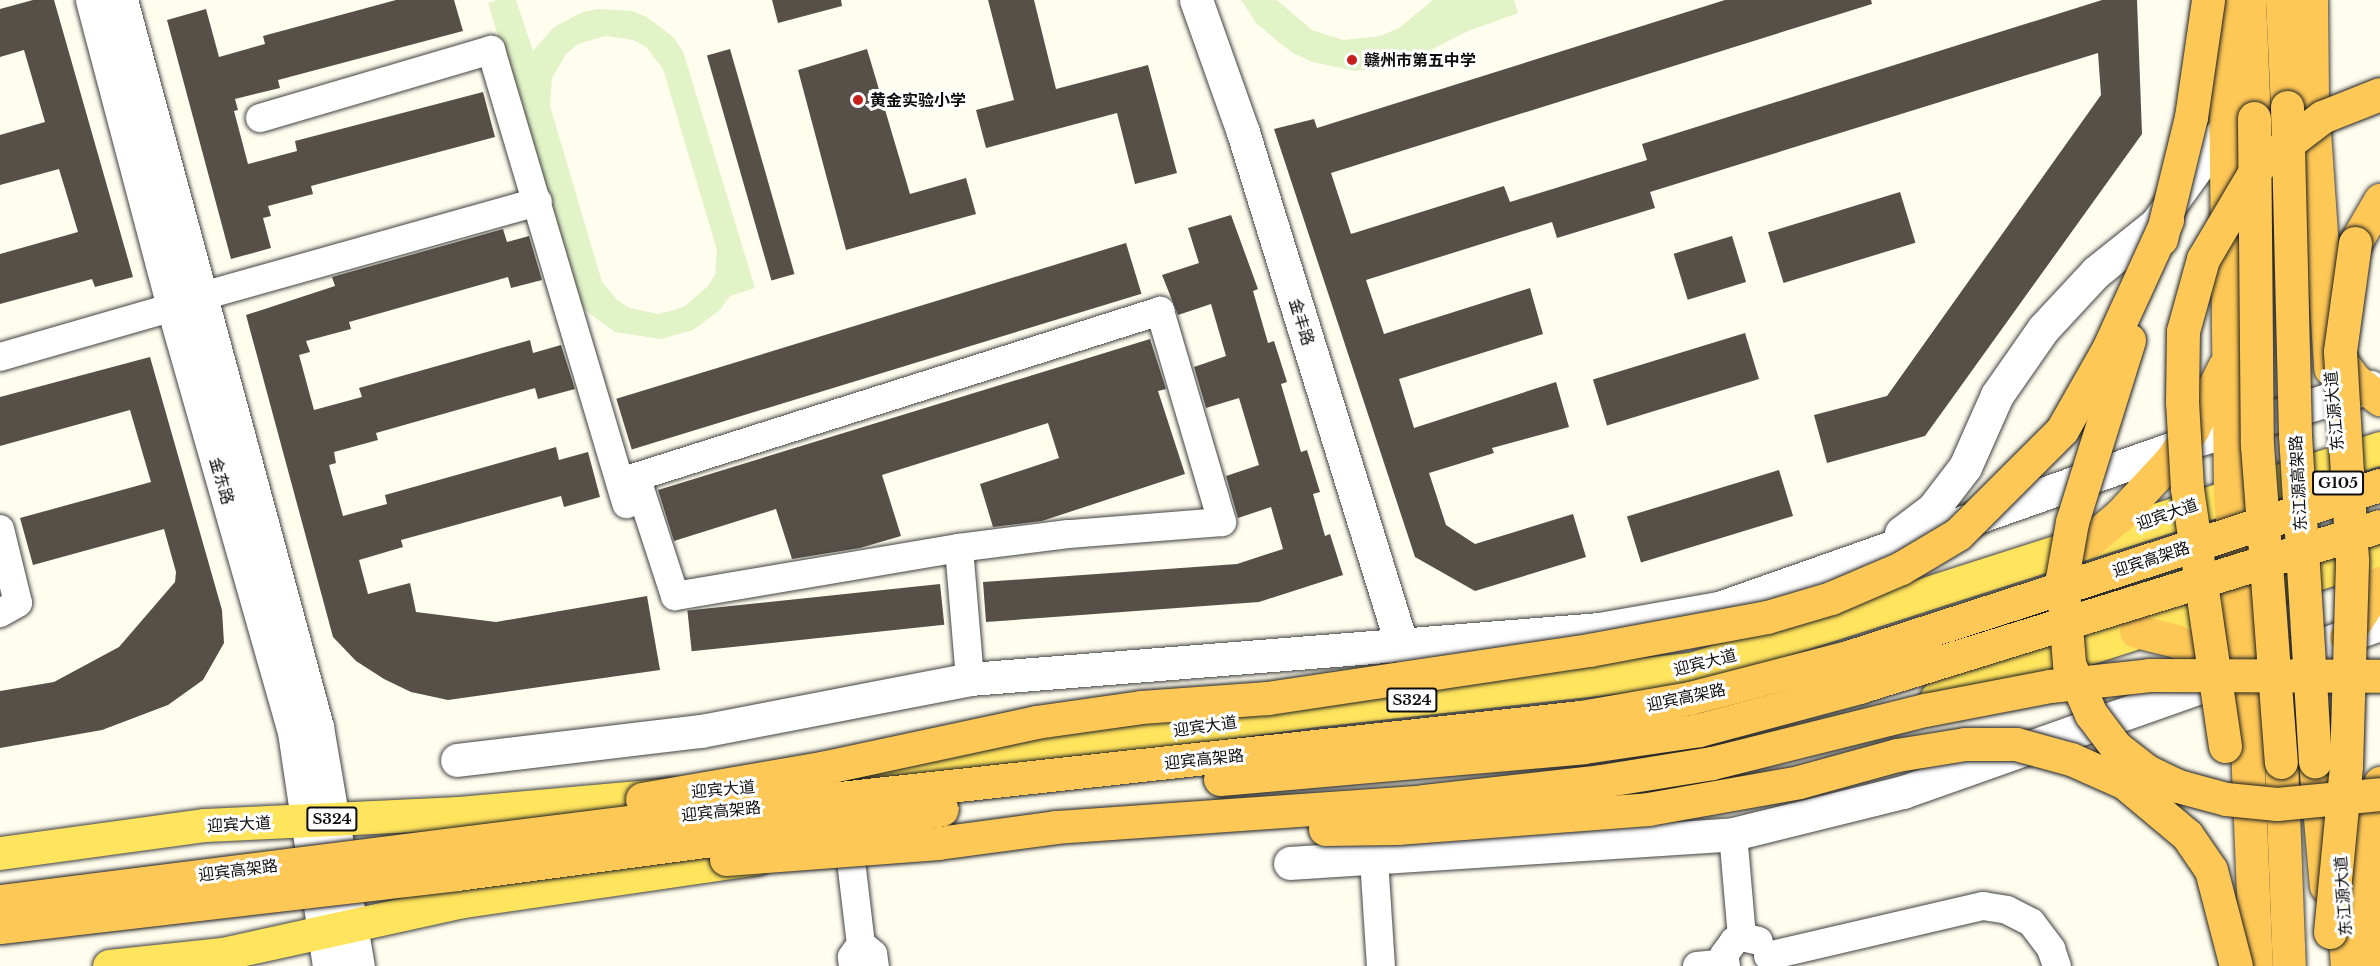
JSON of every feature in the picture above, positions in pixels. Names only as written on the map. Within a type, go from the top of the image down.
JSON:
[{"type":"highway","points":[[2208,0],[2191,117],[2167,220],[2072,522],[2062,578],[2069,664],[2091,714],[2116,747],[2147,771],[2178,786],[2226,799],[2277,804],[2380,794]]},
{"type":"highway","points":[[2224,0],[2223,131],[2228,431],[2230,493],[2239,597],[2235,675],[2246,716],[2256,966]]},
{"type":"highway","points":[[2249,0],[2258,445],[2281,762],[2289,966]]},
{"type":"highway","name":"东江源高架路","points":[[2282,0],[2295,435],[2315,760],[2330,932],[2330,966]]},
{"type":"highway","name":"东江源大道","points":[[2311,0],[2312,102],[2337,461],[2341,565],[2341,644],[2335,766],[2347,966]]},
{"type":"highway","points":[[2243,966],[2225,746],[2187,488],[2182,402],[2184,332],[2203,259],[2259,166],[2322,117],[2380,94]]},
{"type":"highway","points":[[2330,932],[2346,766],[2352,560],[2340,351],[2355,243],[2380,200]]},
{"type":"highway","points":[[330,858],[822,768],[1025,724],[1141,707],[1268,698],[1447,672],[1767,617],[1831,598],[1901,568],[1958,534],[2062,430],[2108,350],[2167,220]]},
{"type":"highway","points":[[2328,343],[2340,362],[2375,391]]},
{"type":"highway","points":[[2089,541],[2146,489],[2181,445],[2227,360]]},
{"type":"highway","name":"迎宾高架路","points":[[0,901],[675,816],[1581,717],[1690,698],[1851,656],[2380,485]]},
{"type":"highway","name":"迎宾高架路","points":[[0,927],[457,874],[1054,793],[1584,747],[1699,730],[1859,687],[2380,526]]},
{"type":"highway","points":[[2341,644],[2380,584]]},
{"type":"highway","points":[[2136,631],[2184,646],[2235,675]]},
{"type":"highway","points":[[457,874],[784,855],[938,843],[1056,827],[1424,801],[1601,781],[1712,763],[1925,710],[2050,686],[2149,675],[2380,676]]},
{"type":"highway","points":[[1056,827],[1386,828],[1584,814],[1725,798],[1897,755],[1965,744],[2016,744],[2071,759],[2126,783],[2187,835],[2211,870],[2236,966]]},
{"type":"highway","points":[[2366,966],[2370,841],[2380,783]]},
{"type":"main road","name":"迎宾大道","points":[[0,853],[205,825],[459,813],[779,784],[1326,709],[1691,669],[2089,541],[2230,493],[2380,448]]},
{"type":"main road","points":[[109,966],[222,954],[463,901],[849,844],[1334,820],[1602,790],[1712,770],[2380,553]]},
{"type":"street","name":"金东路","points":[[92,0],[317,727],[320,820],[338,929],[358,966]]},
{"type":"street","name":"金东路","points":[[121,0],[186,302]]},
{"type":"street","name":"金丰路","points":[[1196,0],[1243,132],[1402,646]]},
{"type":"street","points":[[260,118],[492,50],[626,504]]},
{"type":"street","points":[[1878,550],[1932,510],[1965,467],[1997,396],[2043,329],[2096,272],[2156,224],[2223,131]]},
{"type":"street","points":[[0,357],[538,201]]},
{"type":"street","points":[[1160,311],[1222,522],[1068,534],[959,548],[675,596],[636,477],[1160,311]]},
{"type":"street","points":[[457,760],[701,731],[970,678],[1600,629],[1719,608],[2181,445],[2333,399],[2375,391]]},
{"type":"street","points":[[0,529],[18,603],[0,613]]},
{"type":"street","points":[[959,548],[970,678]]},
{"type":"street","points":[[1290,863],[1733,834],[1903,792],[2235,675],[2341,644],[2380,624]]},
{"type":"street","points":[[1733,834],[1742,938]]},
{"type":"street","points":[[849,844],[863,959]]},
{"type":"street","points":[[1374,859],[1381,966]]},
{"type":"street","points":[[1697,966],[1725,964],[1727,948],[1742,938],[1759,941],[1767,961],[1983,906],[2007,910],[2031,922],[2051,949],[2057,966]]},
{"type":"street","name":"金东路","points":[[329,966],[338,929]]},
{"type":"green space","points":[[497,0],[516,0],[533,51],[554,27],[583,12],[599,9],[632,11],[647,17],[673,37],[683,51],[755,288],[730,296],[720,310],[693,330],[661,339],[615,332],[589,313],[578,301],[488,3]],"holes":[[[605,36],[633,40],[646,47],[663,69],[717,250],[715,275],[707,287],[685,306],[658,314],[630,308],[618,301],[602,282],[550,106],[552,78],[566,54],[578,44]]]},
{"type":"green space","points":[[1241,0],[1277,0],[1312,30],[1343,40],[1380,36],[1399,28],[1433,0],[1514,0],[1518,13],[1468,31],[1401,65],[1356,71],[1312,62],[1291,52],[1257,24]]},
{"type":"building","points":[[33,0],[54,0],[133,277],[95,287],[92,279],[0,304],[0,254],[78,232],[59,169],[0,185],[0,135],[45,122],[24,50],[0,57],[0,9]]},
{"type":"building","points":[[396,0],[454,0],[463,31],[278,80],[280,88],[235,99],[238,110],[234,111],[248,164],[297,151],[295,141],[483,92],[495,137],[311,186],[313,194],[268,206],[271,216],[263,218],[271,248],[231,259],[167,20],[206,9],[219,57],[265,44],[263,36]]},
{"type":"building","points":[[772,0],[841,0],[842,6],[778,23]]},
{"type":"building","points":[[988,0],[1034,0],[1056,89],[1148,65],[1177,173],[1135,184],[1117,113],[986,148],[976,110],[1014,100]]},
{"type":"building","points":[[1725,0],[1871,0],[1872,4],[1331,173],[1351,234],[1504,186],[1510,202],[1647,160],[1642,144],[2102,0],[2137,0],[2142,134],[1925,436],[1827,463],[1814,415],[1887,396],[2101,95],[2098,53],[1650,192],[1655,208],[1557,238],[1552,222],[1366,280],[1384,334],[1530,288],[1543,334],[1399,379],[1414,428],[1556,382],[1569,427],[1492,448],[1494,453],[1429,473],[1446,525],[1475,544],[1573,514],[1586,557],[1475,591],[1415,557],[1274,129],[1314,119],[1317,128]]},
{"type":"building","points":[[730,49],[794,274],[771,281],[707,56]]},
{"type":"building","points":[[867,49],[910,194],[966,178],[976,214],[846,250],[798,70]]},
{"type":"building","points":[[1900,192],[1915,243],[1784,283],[1768,232]]},
{"type":"building","points":[[1231,215],[1258,289],[1253,291],[1268,343],[1274,341],[1287,382],[1281,384],[1301,452],[1307,450],[1320,492],[1313,494],[1325,536],[1330,534],[1343,575],[1259,602],[986,622],[983,582],[1237,564],[1283,549],[1271,507],[1238,518],[1226,476],[1259,465],[1239,398],[1206,408],[1194,367],[1226,356],[1211,304],[1178,315],[1162,275],[1199,263],[1188,228]]},
{"type":"building","points":[[503,229],[507,242],[529,236],[542,280],[511,288],[508,277],[349,322],[351,329],[306,341],[310,352],[299,355],[314,410],[362,397],[359,388],[530,340],[533,353],[561,345],[575,389],[538,399],[535,388],[376,433],[378,440],[334,452],[336,463],[329,465],[343,516],[387,504],[385,495],[556,447],[559,460],[588,452],[600,497],[564,507],[561,496],[401,540],[403,547],[359,560],[368,594],[410,583],[416,612],[496,622],[647,596],[660,670],[448,700],[411,692],[384,679],[356,661],[333,637],[246,315],[335,286],[332,277]]},
{"type":"building","points":[[1732,236],[1746,282],[1688,300],[1674,254]]},
{"type":"building","points":[[1126,243],[1141,294],[632,450],[616,399]]},
{"type":"building","points":[[1745,333],[1759,379],[1607,425],[1593,379]]},
{"type":"building","points":[[1150,339],[1166,389],[1158,391],[1185,474],[1042,521],[993,527],[980,484],[1059,458],[1048,423],[882,475],[901,536],[860,548],[792,559],[776,509],[674,541],[658,490]]},
{"type":"building","points":[[150,357],[222,610],[224,643],[203,680],[168,705],[102,730],[0,748],[0,691],[54,682],[119,647],[175,582],[176,572],[164,529],[33,565],[20,518],[151,482],[130,410],[0,446],[0,397]]},
{"type":"building","points":[[1779,470],[1793,516],[1641,562],[1627,516]]},
{"type":"building","points":[[940,584],[944,625],[692,651],[687,611]]},
{"type":"place","name":"赣州市第五中学","points":[[1352,60]]},
{"type":"place","name":"黄金实验小学","points":[[858,100]]}]
